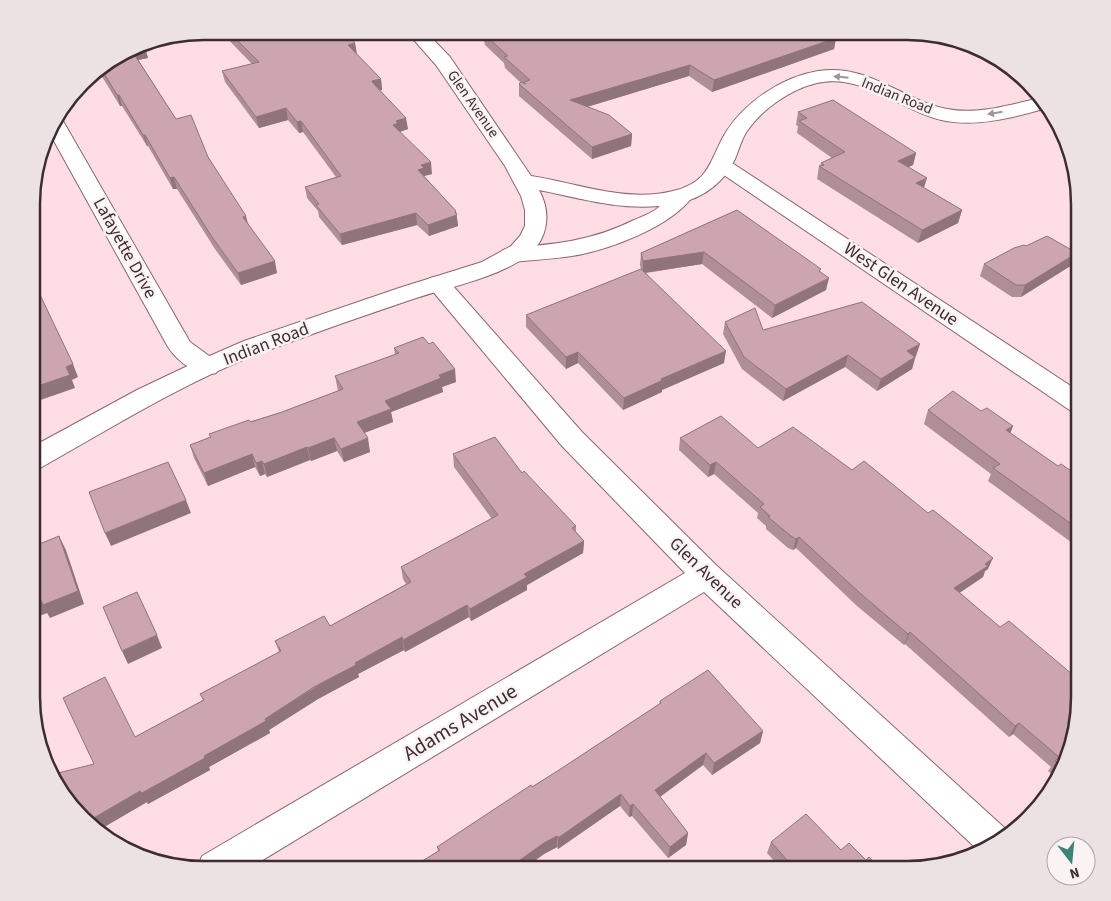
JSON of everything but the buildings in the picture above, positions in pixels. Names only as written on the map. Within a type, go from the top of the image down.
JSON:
[{"type":"street","name":"Glen Avenue","points":[[424,40],[443,61],[467,95],[523,181]]},
{"type":"street","name":"Indian Road","points":[[523,181],[558,186],[607,198],[640,201],[682,196],[700,190],[712,180],[722,165],[737,132],[757,108],[789,88],[816,77],[828,75],[854,78],[912,103],[946,115],[982,114],[1037,104]]},
{"type":"street","name":"Lafayette Drive","points":[[58,130],[181,347],[207,367]]},
{"type":"street","name":"West Glen Avenue","points":[[722,165],[1071,399]]},
{"type":"street","name":"Indian Road","points":[[40,456],[146,396],[253,347],[490,267],[520,250],[530,239],[536,226],[536,210],[532,196],[523,181]]},
{"type":"street","name":"Indian Road","points":[[511,255],[573,249],[601,241],[634,229],[662,215],[682,196]]},
{"type":"street","name":"Glen Avenue","points":[[438,283],[572,439],[706,575],[991,838]]},
{"type":"street","name":"Adams Avenue","points":[[228,861],[706,575]]}]
